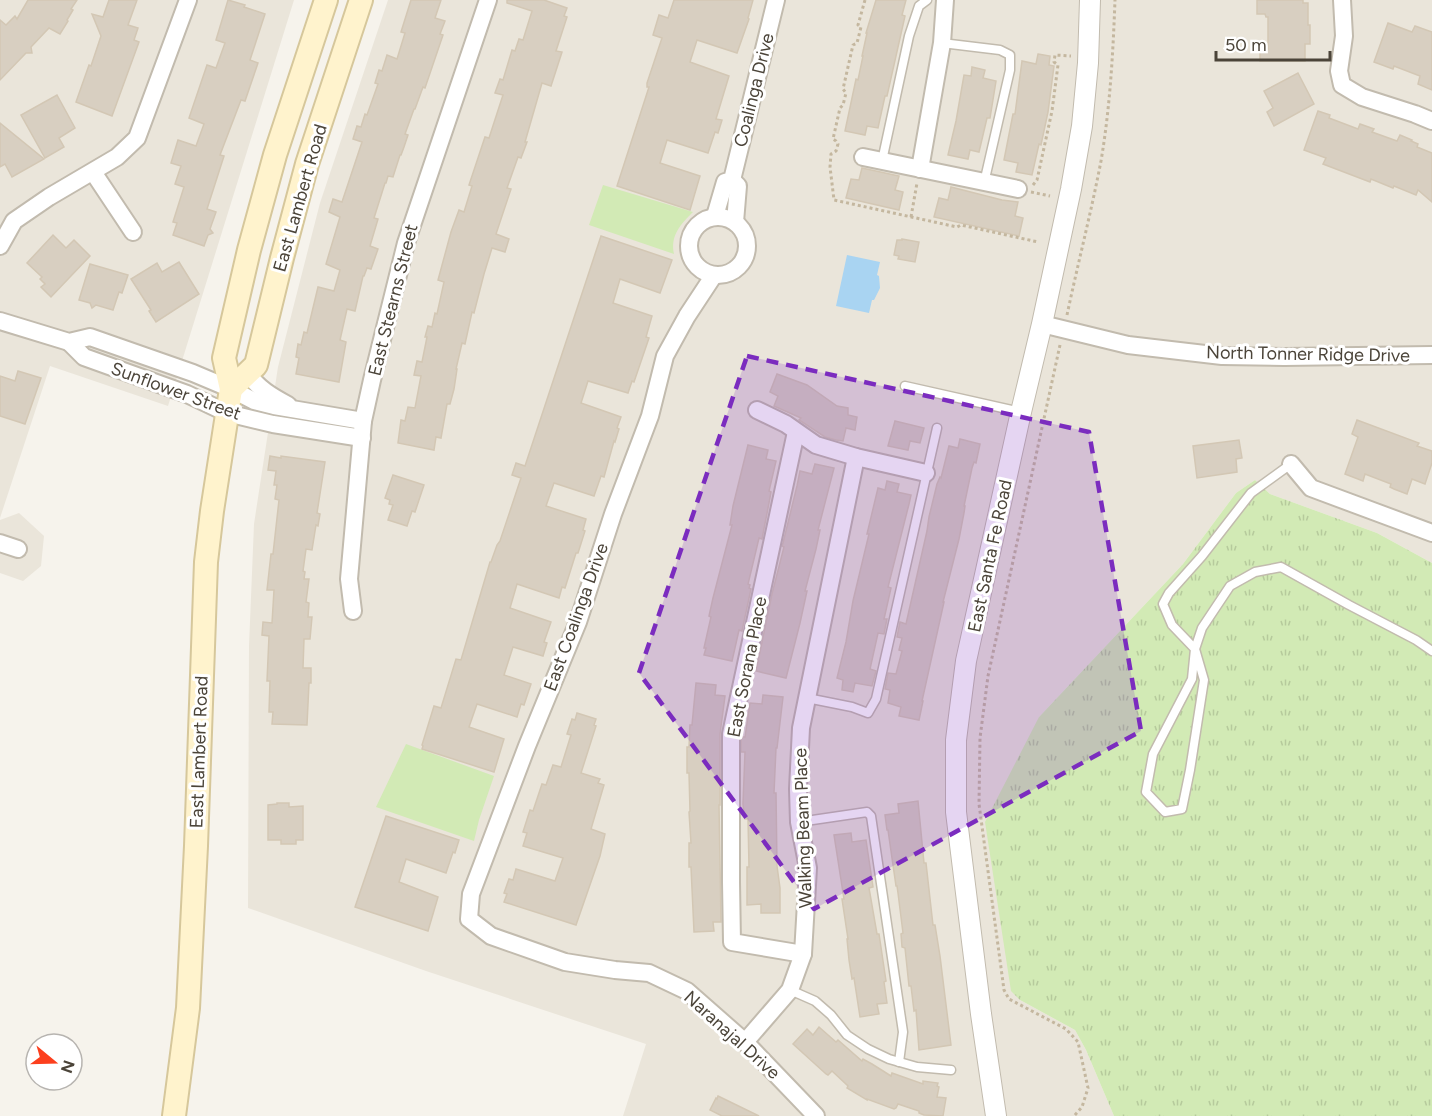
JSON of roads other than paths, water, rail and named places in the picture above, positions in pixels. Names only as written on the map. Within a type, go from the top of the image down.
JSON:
[{"type":"main road","name":"East Lambert Road","points":[[174,1116],[188,1008],[206,562],[231,389],[224,358],[249,250],[275,155],[326,0]]},
{"type":"main road","name":"East Lambert Road","points":[[231,389],[256,365],[307,164],[361,0]]},
{"type":"street","points":[[0,246],[14,221],[49,196],[117,157],[137,138],[188,0]]},
{"type":"street","name":"East Stearns Street","points":[[353,611],[349,579],[363,421],[406,243],[488,0]]},
{"type":"street","name":"Coalinga Drive","points":[[732,180],[776,0]]},
{"type":"street","points":[[920,169],[942,43],[936,0]]},
{"type":"street","name":"East Santa Fe Road","points":[[996,1116],[956,812],[956,740],[966,661],[1071,189],[1082,126],[1088,63],[1090,0]]},
{"type":"street","points":[[1342,0],[1344,36],[1339,71],[1342,85],[1362,97],[1432,121]]},
{"type":"street","points":[[863,157],[1028,191]]},
{"type":"street","points":[[93,172],[133,232]]},
{"type":"street","name":"Coalinga Drive","points":[[715,216],[724,182],[732,180]]},
{"type":"street","name":"Coalinga Drive","points":[[732,180],[738,186],[735,222]]},
{"type":"street","points":[[715,216],[722,216],[735,222],[746,237],[745,257],[740,265],[723,275],[707,272],[694,262],[690,255],[690,237],[693,230],[706,218],[715,216]]},
{"type":"street","name":"East Coalinga Drive","points":[[469,919],[471,894],[526,746],[578,622],[613,514],[650,416],[665,356],[707,272]]},
{"type":"street","name":"Sunflower Street","points":[[0,321],[69,342],[90,338],[193,373],[254,401],[363,421]]},
{"type":"street","name":"North Tonner Ridge Drive","points":[[1042,324],[1128,345],[1222,356],[1432,355]]},
{"type":"street","name":"Sunflower Street","points":[[69,342],[84,357],[187,394],[227,413],[273,424],[362,438]]},
{"type":"street","points":[[248,373],[252,380],[271,395],[299,410]]},
{"type":"street","points":[[757,410],[786,424],[816,445],[926,473]]},
{"type":"street","name":"East Sorana Place","points":[[796,432],[731,734],[730,882],[732,942],[803,954]]},
{"type":"street","name":"Walking Beam Place","points":[[746,1042],[790,990],[803,954],[808,868],[799,822],[801,728],[856,457]]},
{"type":"street","points":[[1291,464],[1311,488],[1432,533]]},
{"type":"street","points":[[0,543],[18,549]]},
{"type":"street","name":"Naranajal Drive","points":[[469,919],[491,936],[565,962],[650,973],[687,991],[746,1042],[816,1116]]},
{"type":"lane","points":[[882,161],[909,36],[919,6],[936,0]]},
{"type":"lane","points":[[942,43],[1000,50],[1010,55],[1010,70],[984,183]]},
{"type":"lane","points":[[905,387],[1021,412]]},
{"type":"lane","points":[[807,698],[852,707],[867,713],[876,699],[937,428]]},
{"type":"lane","points":[[1291,464],[1251,493],[1202,556],[1169,593],[1163,604],[1172,625],[1196,649],[1204,681],[1182,808],[1165,812],[1146,792],[1153,754],[1192,679],[1196,649],[1202,628],[1230,586],[1255,572],[1281,567],[1416,640],[1432,651]]},
{"type":"lane","points":[[799,822],[867,812],[871,816],[903,1032],[899,1062]]},
{"type":"lane","points":[[790,990],[815,1001],[847,1035],[868,1049],[889,1059],[917,1067],[951,1070]]},
{"type":"water","points":[[847,255],[880,262],[877,275],[880,288],[872,300],[869,313],[836,306]]}]
